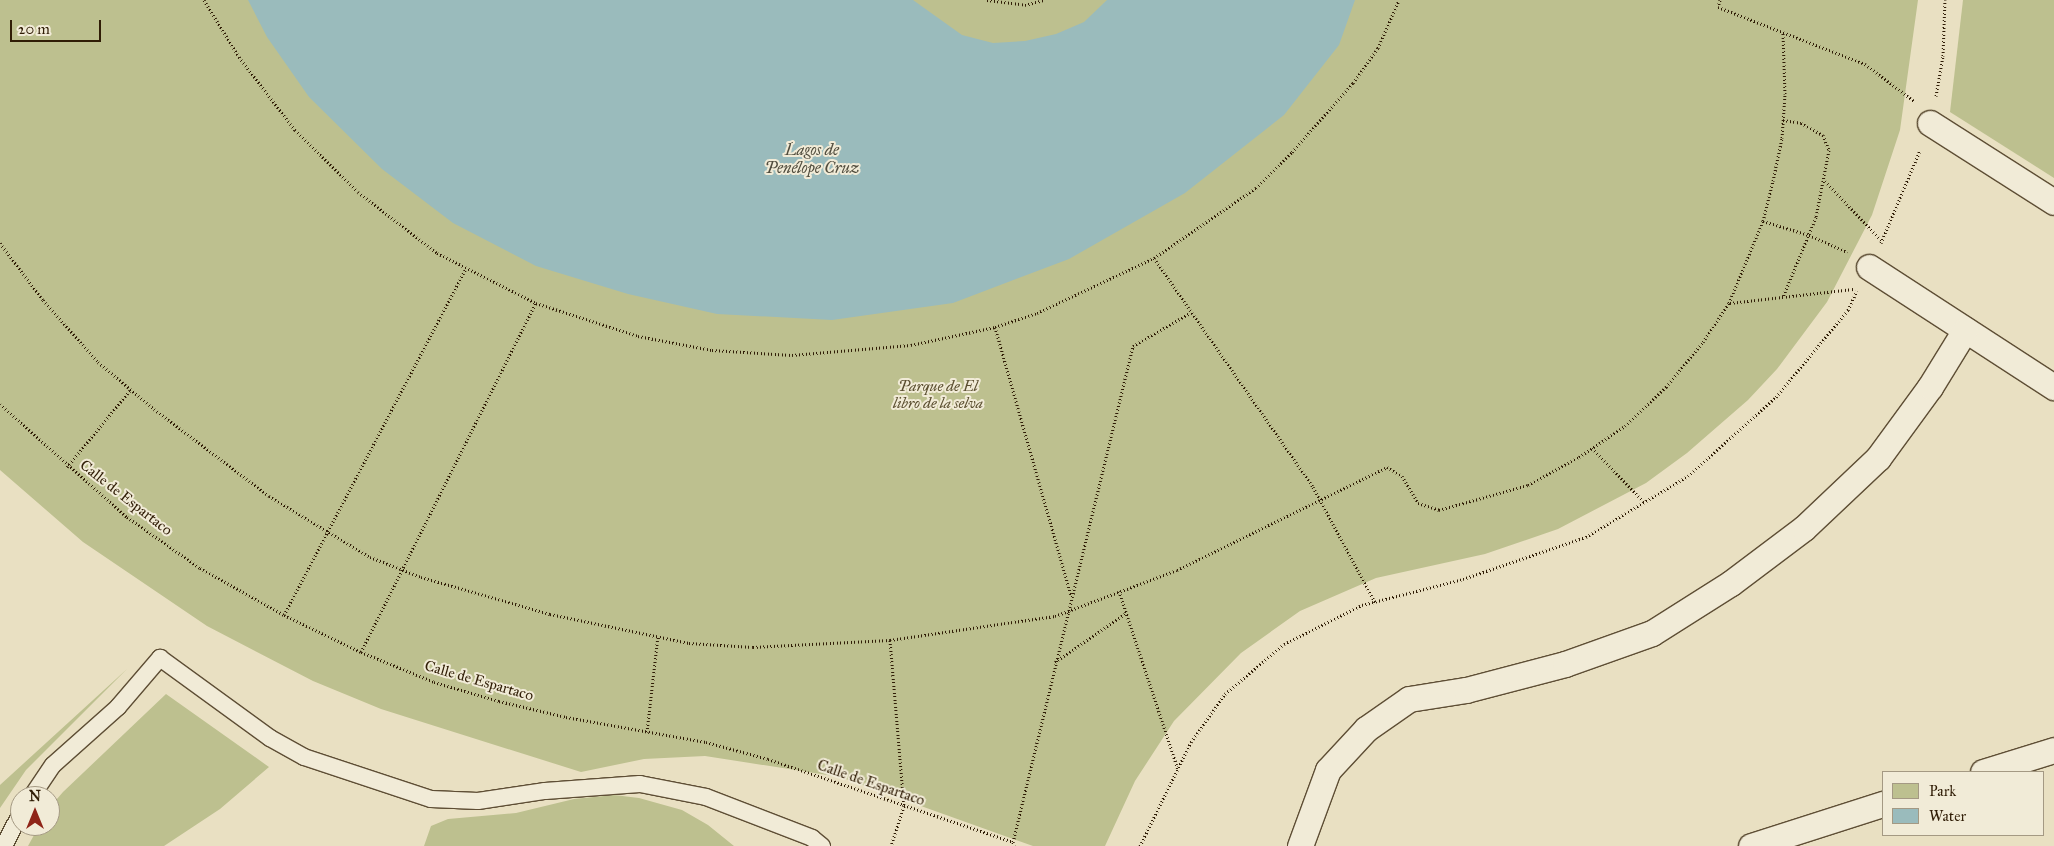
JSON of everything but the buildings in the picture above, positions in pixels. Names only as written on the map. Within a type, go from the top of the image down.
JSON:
[{"type":"street","points":[[1931,118],[2054,202]]},
{"type":"street","points":[[1870,265],[1965,330],[2054,387]]},
{"type":"street","points":[[1300,846],[1328,770],[1366,729],[1409,699],[1466,690],[1565,664],[1652,633],[1731,583],[1804,528],[1878,458],[1930,387],[1965,330]]},
{"type":"street","points":[[1986,771],[2054,750]]},
{"type":"street","points":[[1751,846],[1882,804]]},
{"type":"lane","points":[[39,786],[53,765],[118,707],[160,658],[270,738],[304,757],[431,799],[478,801],[545,791],[640,784],[706,797],[812,838],[822,846]]},
{"type":"lane","points":[[4,846],[10,834]]},
{"type":"path","points":[[204,0],[239,57],[295,130],[326,162],[397,223],[437,253],[536,303],[638,336],[712,350],[752,354],[850,352],[911,345],[995,327],[1037,313],[1154,258],[1256,188],[1292,152],[1353,83],[1378,48],[1399,0]]},
{"type":"path","points":[[987,0],[1025,5],[1044,0]]},
{"type":"path","points":[[1720,0],[1718,7],[1865,64],[1931,118]]},
{"type":"path","points":[[1764,221],[1809,235],[1870,265],[1882,241],[1931,118],[1943,56],[1945,0]]},
{"type":"path","points":[[0,243],[43,300],[86,348],[130,389],[269,496],[370,557],[402,569],[550,614],[689,643],[753,647],[826,646],[890,640],[970,630],[1068,611],[1177,570],[1387,467],[1402,476],[1418,503],[1438,510],[1528,485],[1557,472],[1625,426],[1666,386],[1703,342],[1730,303],[1764,221],[1783,120],[1783,32]]},
{"type":"path","points":[[1783,120],[1812,128],[1828,142],[1825,181],[1809,235],[1783,297]]},
{"type":"path","points":[[1825,181],[1882,241]]},
{"type":"path","points":[[1154,258],[1190,314],[1321,500],[1376,602]]},
{"type":"path","points":[[284,615],[466,269]]},
{"type":"path","points":[[1140,846],[1191,742],[1226,694],[1284,644],[1376,602],[1463,579],[1586,537],[1688,476],[1776,397],[1848,310],[1858,289],[1730,303]]},
{"type":"path","points":[[361,652],[536,303]]},
{"type":"path","points":[[1014,844],[1055,662],[1133,346],[1190,314]]},
{"type":"path","points":[[995,327],[1071,597]]},
{"type":"path","points":[[67,466],[130,389]]},
{"type":"path","name":"Calle de Espartaco","points":[[0,404],[67,466],[127,517],[200,568],[284,615],[361,652],[434,682],[499,701],[647,732],[706,742],[768,759],[1014,844]]},
{"type":"path","points":[[1592,448],[1644,502]]},
{"type":"path","points":[[1118,591],[1178,769]]},
{"type":"path","points":[[1055,662],[1126,613]]},
{"type":"path","points":[[647,732],[658,636]]},
{"type":"path","points":[[890,640],[904,806],[891,846]]},
{"type":"green space","name":"Parque de El libro de la selva","points":[[0,0],[1918,0],[1900,130],[1872,215],[1827,302],[1777,369],[1748,400],[1687,453],[1646,483],[1558,529],[1485,554],[1376,578],[1300,611],[1241,653],[1174,721],[1135,781],[1105,846],[1033,846],[840,777],[705,756],[644,759],[581,772],[381,709],[313,681],[207,626],[83,542],[0,470]]},
{"type":"green space","points":[[1963,0],[2054,0],[2054,178],[1950,112]]},
{"type":"green space","points":[[127,669],[26,770],[15,786],[10,786],[10,793],[0,808],[0,785]]},
{"type":"green space","points":[[166,694],[269,767],[220,809],[164,846],[28,846],[34,836],[60,836],[60,795]]},
{"type":"green space","points":[[614,795],[639,798],[682,810],[708,825],[734,846],[424,846],[431,826],[448,819],[516,813],[574,799]]},
{"type":"water","name":"Lagos de Penélope Cruz","points":[[248,0],[913,0],[962,35],[993,43],[1025,41],[1056,34],[1084,22],[1107,0],[1355,0],[1339,45],[1284,115],[1185,193],[1069,259],[953,303],[832,320],[717,314],[628,294],[536,266],[453,223],[382,169],[309,97],[267,37]]}]
